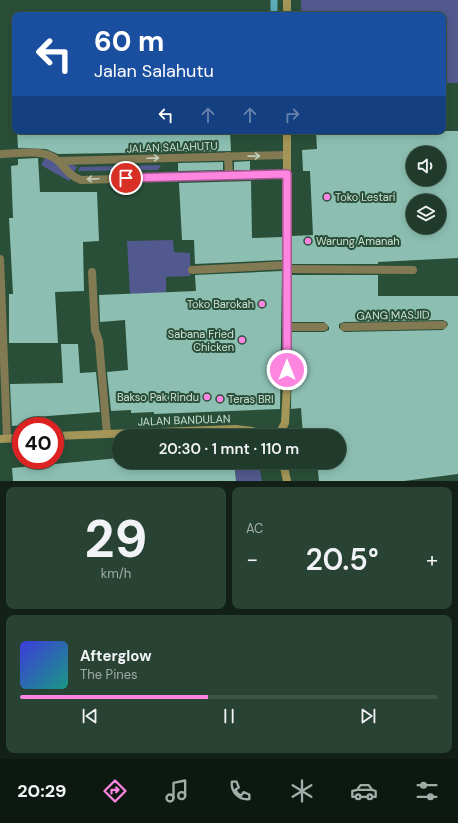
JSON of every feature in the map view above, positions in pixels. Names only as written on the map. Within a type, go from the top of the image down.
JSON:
[{"type":"street","points":[[287,0],[287,12]]},
{"type":"street","points":[[282,429],[285,423],[286,413],[287,134]]},
{"type":"street","name":"JALAN SALAHUTU","points":[[0,154],[40,152],[52,156],[72,177],[81,180],[287,174]]},
{"type":"street","name":"JALAN SALAHUTU","points":[[58,161],[287,155]]},
{"type":"street","points":[[228,156],[229,176]]},
{"type":"street","points":[[0,259],[4,438]]},
{"type":"street","points":[[192,270],[287,267],[413,270]]},
{"type":"street","points":[[92,272],[95,330],[99,341],[107,434]]},
{"type":"street","name":"GANG MASJID","points":[[344,327],[443,325]]},
{"type":"street","points":[[287,327],[324,327]]},
{"type":"street","name":"JALAN BANDULAN","points":[[214,429],[241,429]]},
{"type":"street","name":"JALAN BANDULAN","points":[[64,436],[112,434]]},
{"type":"street","points":[[285,469],[287,481]]},
{"type":"shaded area","points":[[301,0],[458,0],[458,83],[446,83],[446,12],[301,12]]},
{"type":"shaded area","points":[[49,151],[77,167],[69,181],[41,165]]},
{"type":"shaded area","points":[[161,166],[158,170],[78,171],[80,167]]},
{"type":"shaded area","points":[[173,240],[174,252],[190,253],[190,276],[166,277],[166,293],[130,294],[127,241]]},
{"type":"shaded area","points":[[235,469],[260,469],[262,481],[236,481]]},
{"type":"building","points":[[446,131],[458,131],[458,258],[378,262],[378,264],[292,264],[292,236],[313,235],[310,171],[303,171],[302,150],[317,149],[316,134],[446,134]]},
{"type":"building","points":[[17,134],[230,134],[231,151],[58,154],[46,149],[18,148]]},
{"type":"building","points":[[38,158],[40,192],[97,192],[99,241],[83,242],[84,291],[55,292],[58,343],[9,343],[9,294],[13,294],[9,218],[13,218],[11,166],[18,165],[18,159]]},
{"type":"building","points":[[250,161],[250,170],[234,170],[234,162]]},
{"type":"building","points":[[223,162],[223,170],[178,171],[178,163]]},
{"type":"building","points":[[251,181],[252,238],[282,237],[282,260],[195,264],[194,240],[182,240],[179,183]]},
{"type":"building","points":[[282,271],[280,409],[154,414],[154,412],[131,413],[131,410],[111,411],[107,372],[128,370],[125,320],[100,322],[99,295],[196,291],[195,275]]},
{"type":"building","points":[[292,275],[378,275],[378,296],[458,296],[458,474],[404,481],[319,481],[318,469],[346,469],[346,429],[302,429],[301,408],[291,409],[292,332],[324,332],[329,330],[329,327],[324,322],[292,322]],"holes":[[[443,320],[447,322],[448,325],[443,330],[344,332],[339,328],[339,324],[344,322]]]},
{"type":"building","points":[[61,344],[78,344],[80,373],[96,372],[100,412],[35,417],[12,417],[12,426],[10,384],[63,383]]},
{"type":"building","points":[[112,459],[112,469],[235,469],[236,481],[13,481],[12,469],[64,469],[64,463]]},
{"type":"waterway","points":[[274,0],[274,12]]},
{"type":"place","name":"Toko Lestari","points":[[327,197]]},
{"type":"place","name":"Warung Amanah","points":[[308,241]]},
{"type":"place","name":"Toko Barokah","points":[[262,304]]},
{"type":"place","name":"Sabana Fried Chicken","points":[[242,340]]},
{"type":"place","name":"Bakso Pak Rindu","points":[[207,397]]},
{"type":"place","name":"Teras BRI","points":[[220,399]]},
{"type":"route","points":[[126,178],[287,174],[287,370]]}]
